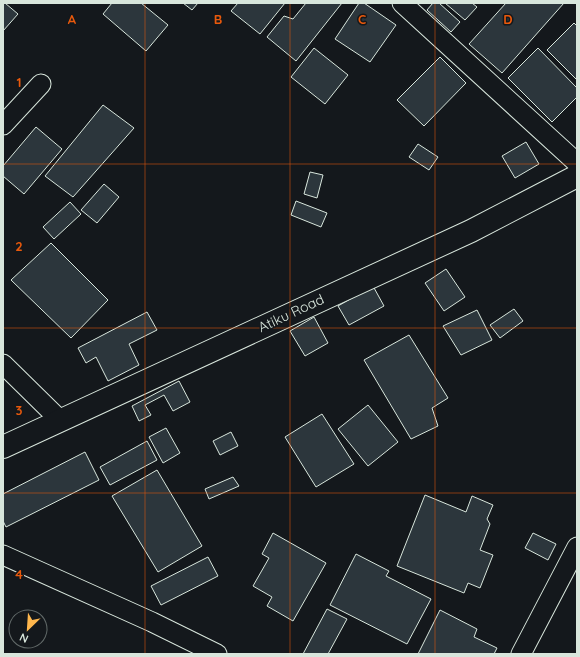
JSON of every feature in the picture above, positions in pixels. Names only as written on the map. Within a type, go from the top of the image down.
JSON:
[{"type":"street","points":[[402,3],[577,163]]},
{"type":"street","points":[[3,125],[40,84]]},
{"type":"street","name":"Atiku Road","points":[[3,447],[471,230],[577,176]]},
{"type":"street","points":[[3,364],[60,420]]},
{"type":"street","points":[[521,654],[577,546]]},
{"type":"street","points":[[3,556],[152,622],[217,654]]},
{"type":"building","points":[[3,3],[18,14],[3,31]]},
{"type":"building","points":[[112,3],[141,3],[168,25],[146,51],[103,14]]},
{"type":"building","points":[[183,3],[198,3],[192,10]]},
{"type":"building","points":[[238,3],[285,3],[260,34],[231,11]]},
{"type":"building","points":[[306,3],[342,3],[296,61],[267,37],[284,16],[293,19]]},
{"type":"building","points":[[359,3],[364,3],[396,25],[370,62],[335,39]]},
{"type":"building","points":[[433,3],[439,3],[460,22],[451,32],[427,10]]},
{"type":"building","points":[[445,3],[472,3],[477,7],[465,20]]},
{"type":"building","points":[[506,3],[564,3],[502,73],[469,44]]},
{"type":"building","points":[[574,23],[577,26],[577,80],[547,50]]},
{"type":"building","points":[[314,48],[348,75],[325,104],[291,77]]},
{"type":"building","points":[[538,48],[577,88],[577,97],[552,122],[508,78]]},
{"type":"building","points":[[440,57],[466,83],[424,126],[397,100]]},
{"type":"building","points":[[103,105],[134,128],[73,197],[45,176]]},
{"type":"building","points":[[36,127],[62,149],[24,194],[3,176],[3,166]]},
{"type":"building","points":[[526,142],[539,164],[515,178],[502,156]]},
{"type":"building","points":[[418,144],[438,157],[429,170],[409,157]]},
{"type":"building","points":[[310,172],[323,175],[317,198],[304,194]]},
{"type":"building","points":[[104,184],[119,197],[97,223],[81,210]]},
{"type":"building","points":[[296,201],[327,213],[321,227],[291,215]]},
{"type":"building","points":[[70,202],[81,214],[54,239],[43,227]]},
{"type":"building","points":[[51,243],[108,300],[71,338],[11,280]]},
{"type":"building","points":[[446,269],[465,297],[444,311],[425,283]]},
{"type":"building","points":[[373,286],[384,306],[349,325],[338,306]]},
{"type":"building","points":[[514,309],[523,321],[500,338],[490,325]]},
{"type":"building","points":[[477,310],[492,340],[461,355],[443,326]]},
{"type":"building","points":[[147,312],[157,330],[129,344],[139,365],[108,381],[96,357],[86,363],[78,348]]},
{"type":"building","points":[[314,317],[328,343],[305,356],[290,331]]},
{"type":"building","points":[[409,335],[448,398],[432,408],[438,426],[411,439],[364,360]]},
{"type":"building","points":[[179,381],[190,402],[173,411],[164,395],[145,405],[151,415],[139,421],[132,406]]},
{"type":"building","points":[[368,405],[398,442],[368,466],[338,429]]},
{"type":"building","points":[[322,414],[354,464],[316,487],[285,437]]},
{"type":"building","points":[[166,428],[180,453],[163,463],[149,437]]},
{"type":"building","points":[[231,432],[238,446],[220,455],[213,441]]},
{"type":"building","points":[[147,441],[157,460],[110,485],[100,467]]},
{"type":"building","points":[[85,452],[99,480],[6,527],[3,521],[3,494]]},
{"type":"building","points":[[157,470],[202,546],[158,572],[112,496]]},
{"type":"building","points":[[233,477],[239,486],[209,499],[205,489]]},
{"type":"building","points":[[425,495],[466,512],[472,496],[493,505],[487,519],[490,524],[480,550],[493,555],[480,588],[468,583],[464,593],[397,566]]},
{"type":"building","points":[[273,533],[326,563],[293,621],[267,606],[272,597],[253,586],[269,558],[262,554]]},
{"type":"building","points":[[533,533],[556,544],[548,560],[525,548]]},
{"type":"building","points":[[356,554],[389,571],[386,576],[431,599],[407,644],[330,605]]},
{"type":"building","points":[[208,557],[218,576],[161,605],[151,586]]},
{"type":"building","points":[[327,609],[347,619],[328,654],[303,654]]},
{"type":"building","points":[[440,610],[477,629],[474,637],[497,648],[494,654],[418,654]]}]
